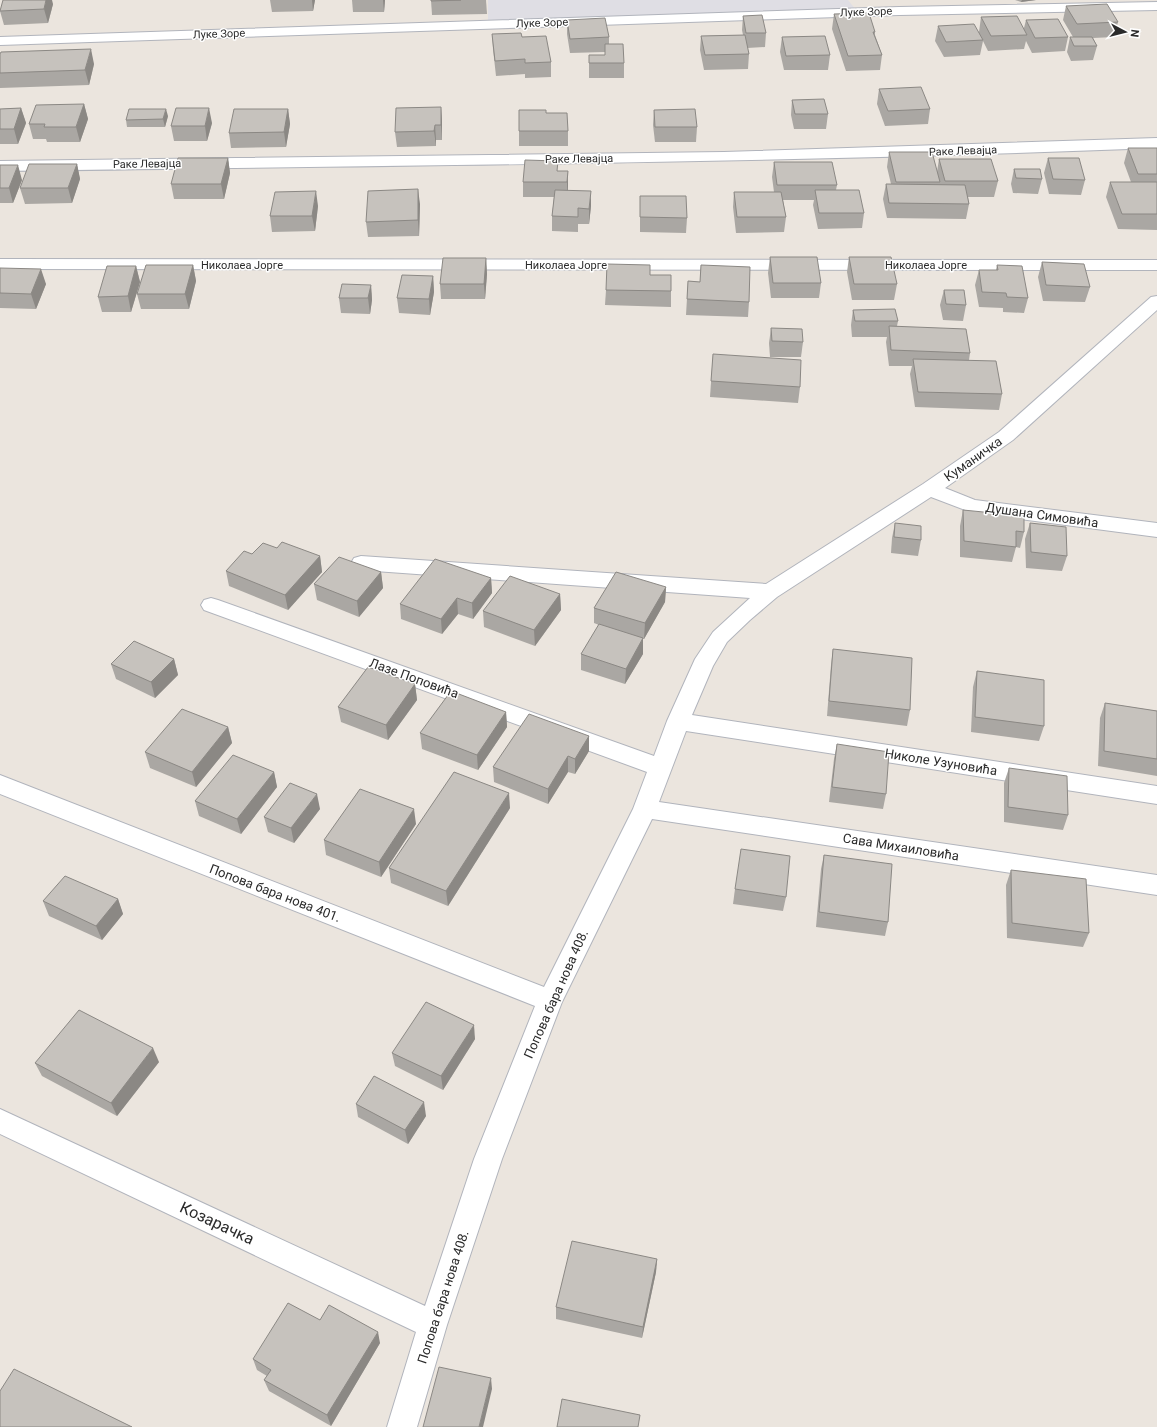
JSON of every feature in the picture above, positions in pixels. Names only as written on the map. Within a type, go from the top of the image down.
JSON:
[{"type":"street","points":[[886,0],[899,11]]},
{"type":"street","name":"Луке Зоре","points":[[0,41],[899,11],[1157,6]]},
{"type":"street","name":"Раке Левајца","points":[[0,166],[746,156],[993,150],[1157,143]]},
{"type":"street","name":"Николаеа Јорге","points":[[0,264],[1157,265]]},
{"type":"street","name":"Куманичка","points":[[770,592],[930,489],[1006,436],[1157,301]]},
{"type":"street","name":"Душана Симовића","points":[[930,489],[946,498],[973,506],[1157,530]]},
{"type":"street","points":[[361,562],[770,592]]},
{"type":"street","name":"Попова бара нова 408.","points":[[402,1427],[433,1325],[488,1159],[550,1001],[645,809],[678,721],[703,665],[720,637],[770,592]]},
{"type":"street","name":"Лазе Поповића","points":[[211,605],[661,768]]},
{"type":"street","name":"Николе Узуновића","points":[[678,721],[1157,795]]},
{"type":"street","name":"Попова бара нова 401.","points":[[0,784],[550,1001]]},
{"type":"street","name":"Сава Михаиловића","points":[[645,809],[1157,886]]},
{"type":"street","name":"Козарачка","points":[[0,1121],[433,1325]]},
{"type":"shaded area","points":[[488,0],[848,0],[856,10],[488,21]]},
{"type":"building","points":[[3,0],[46,0],[44,9],[0,11]]},
{"type":"building","points":[[431,0],[461,0],[431,1]]},
{"type":"building","points":[[1107,4],[1118,22],[1077,24],[1066,6]]},
{"type":"building","points":[[869,13],[875,32],[873,32],[882,55],[848,56],[834,14]]},
{"type":"building","points":[[762,15],[766,33],[746,33],[743,16]]},
{"type":"building","points":[[1017,16],[1027,35],[991,36],[981,17]]},
{"type":"building","points":[[605,18],[609,37],[570,39],[567,20]]},
{"type":"building","points":[[1058,19],[1068,37],[1035,38],[1026,20]]},
{"type":"building","points":[[974,24],[983,40],[946,42],[938,26]]},
{"type":"building","points":[[521,33],[522,37],[546,36],[551,62],[525,63],[525,59],[495,61],[492,34]]},
{"type":"building","points":[[745,35],[749,54],[705,55],[701,36]]},
{"type":"building","points":[[825,36],[830,55],[786,56],[782,37]]},
{"type":"building","points":[[1070,37],[1092,37],[1097,46],[1074,46]]},
{"type":"building","points":[[605,44],[623,44],[624,63],[589,63],[589,55],[605,55]]},
{"type":"building","points":[[91,49],[85,70],[0,73],[1,52]]},
{"type":"building","points":[[921,87],[930,109],[888,111],[879,89]]},
{"type":"building","points":[[824,99],[828,114],[795,114],[792,100]]},
{"type":"building","points":[[84,104],[76,127],[44,127],[45,124],[29,124],[36,105]]},
{"type":"building","points":[[441,107],[441,125],[435,125],[434,131],[395,132],[396,108]]},
{"type":"building","points":[[21,108],[14,129],[0,129],[0,109]]},
{"type":"building","points":[[176,108],[209,108],[205,126],[171,126]]},
{"type":"building","points":[[129,109],[166,109],[163,119],[126,120]]},
{"type":"building","points":[[234,109],[288,109],[284,132],[229,133]]},
{"type":"building","points":[[695,109],[697,127],[655,127],[654,110]]},
{"type":"building","points":[[519,110],[546,110],[546,113],[567,113],[568,131],[519,131]]},
{"type":"building","points":[[1128,148],[1157,148],[1157,174],[1138,174]]},
{"type":"building","points":[[889,152],[932,152],[940,182],[896,182]]},
{"type":"building","points":[[178,158],[228,158],[221,184],[171,184]]},
{"type":"building","points":[[1048,158],[1079,158],[1085,180],[1053,179]]},
{"type":"building","points":[[939,159],[991,159],[998,181],[945,181]]},
{"type":"building","points":[[525,160],[558,161],[557,171],[568,171],[567,182],[523,182]]},
{"type":"building","points":[[774,162],[832,162],[837,185],[777,185]]},
{"type":"building","points":[[29,164],[77,164],[68,188],[20,188]]},
{"type":"building","points":[[0,165],[18,165],[9,188],[0,188]]},
{"type":"building","points":[[1014,169],[1040,169],[1042,179],[1016,178]]},
{"type":"building","points":[[1110,182],[1157,182],[1157,214],[1122,214]]},
{"type":"building","points":[[886,184],[965,185],[969,204],[889,203]]},
{"type":"building","points":[[418,189],[418,220],[366,222],[368,191]]},
{"type":"building","points":[[555,190],[591,191],[589,209],[578,208],[578,217],[552,216]]},
{"type":"building","points":[[815,190],[859,190],[864,213],[819,213]]},
{"type":"building","points":[[316,191],[312,216],[270,216],[275,192]]},
{"type":"building","points":[[734,192],[781,192],[786,217],[737,217]]},
{"type":"building","points":[[640,196],[686,196],[687,218],[640,217]]},
{"type":"building","points":[[770,257],[817,257],[821,283],[773,283]]},
{"type":"building","points":[[849,257],[891,257],[897,284],[854,284]]},
{"type":"building","points":[[443,258],[486,258],[484,284],[440,284]]},
{"type":"building","points":[[1042,262],[1084,264],[1090,287],[1046,285]]},
{"type":"building","points":[[607,264],[650,265],[650,275],[671,275],[671,291],[606,290]]},
{"type":"building","points":[[146,265],[193,265],[185,294],[137,294]]},
{"type":"building","points":[[701,265],[750,267],[749,302],[687,299],[688,281],[700,282]]},
{"type":"building","points":[[997,265],[1022,266],[1028,298],[1007,297],[1006,293],[982,292],[979,270],[998,270]]},
{"type":"building","points":[[107,266],[136,266],[128,296],[98,297]]},
{"type":"building","points":[[0,268],[41,269],[31,294],[0,293]]},
{"type":"building","points":[[402,275],[433,276],[429,299],[397,298]]},
{"type":"building","points":[[342,284],[371,285],[368,298],[339,298]]},
{"type":"building","points":[[944,290],[964,290],[966,305],[946,304]]},
{"type":"building","points":[[895,309],[898,321],[855,321],[853,310]]},
{"type":"building","points":[[889,326],[966,329],[970,353],[891,350]]},
{"type":"building","points":[[771,328],[802,329],[803,342],[772,341]]},
{"type":"building","points":[[713,354],[801,360],[800,387],[711,381]]},
{"type":"building","points":[[913,359],[996,361],[1002,394],[918,392]]},
{"type":"building","points":[[963,510],[1024,516],[1024,532],[1016,531],[1016,547],[964,541]]},
{"type":"building","points":[[895,523],[921,526],[921,540],[894,537]]},
{"type":"building","points":[[1030,523],[1066,527],[1067,556],[1031,552]]},
{"type":"building","points":[[282,542],[320,556],[285,595],[226,571],[244,551],[252,554],[263,543],[277,548]]},
{"type":"building","points":[[339,557],[381,572],[357,601],[314,584]]},
{"type":"building","points":[[435,559],[491,578],[472,603],[457,598],[441,619],[400,604]]},
{"type":"building","points":[[616,572],[666,587],[645,623],[594,608]]},
{"type":"building","points":[[510,576],[560,594],[534,630],[483,611]]},
{"type":"building","points":[[599,624],[643,638],[626,669],[581,654]]},
{"type":"building","points":[[134,641],[174,659],[151,682],[111,664]]},
{"type":"building","points":[[833,649],[912,658],[910,710],[829,701]]},
{"type":"building","points":[[368,667],[415,684],[386,725],[338,707]]},
{"type":"building","points":[[977,671],[1044,680],[1044,726],[975,717]]},
{"type":"building","points":[[451,691],[506,712],[477,755],[420,733]]},
{"type":"building","points":[[1105,703],[1157,711],[1157,759],[1104,751]]},
{"type":"building","points":[[182,709],[228,727],[192,772],[145,752]]},
{"type":"building","points":[[529,714],[589,736],[575,759],[568,756],[548,789],[493,767]]},
{"type":"building","points":[[837,744],[889,752],[886,794],[832,787]]},
{"type":"building","points":[[233,755],[274,772],[237,819],[195,801]]},
{"type":"building","points":[[1009,768],[1067,776],[1068,815],[1008,807]]},
{"type":"building","points":[[454,772],[509,793],[446,891],[389,868]]},
{"type":"building","points":[[290,783],[317,794],[291,828],[264,817]]},
{"type":"building","points":[[360,789],[414,809],[379,862],[324,840]]},
{"type":"building","points":[[741,849],[790,856],[786,897],[735,889]]},
{"type":"building","points":[[824,855],[892,864],[888,922],[819,912]]},
{"type":"building","points":[[1011,870],[1086,879],[1089,933],[1012,923]]},
{"type":"building","points":[[65,876],[118,899],[96,926],[43,901]]},
{"type":"building","points":[[426,1002],[474,1025],[441,1076],[392,1053]]},
{"type":"building","points":[[79,1010],[153,1048],[111,1103],[35,1063]]},
{"type":"building","points":[[374,1076],[424,1102],[405,1130],[356,1104]]},
{"type":"building","points":[[572,1241],[657,1259],[643,1327],[556,1307]]},
{"type":"building","points":[[288,1303],[320,1320],[329,1305],[378,1332],[327,1415],[264,1380],[271,1370],[253,1359]]},
{"type":"building","points":[[439,1367],[491,1378],[479,1427],[423,1427]]},
{"type":"building","points":[[14,1369],[132,1427],[0,1427],[0,1391]]},
{"type":"building","points":[[562,1399],[640,1415],[638,1427],[557,1427]]}]
